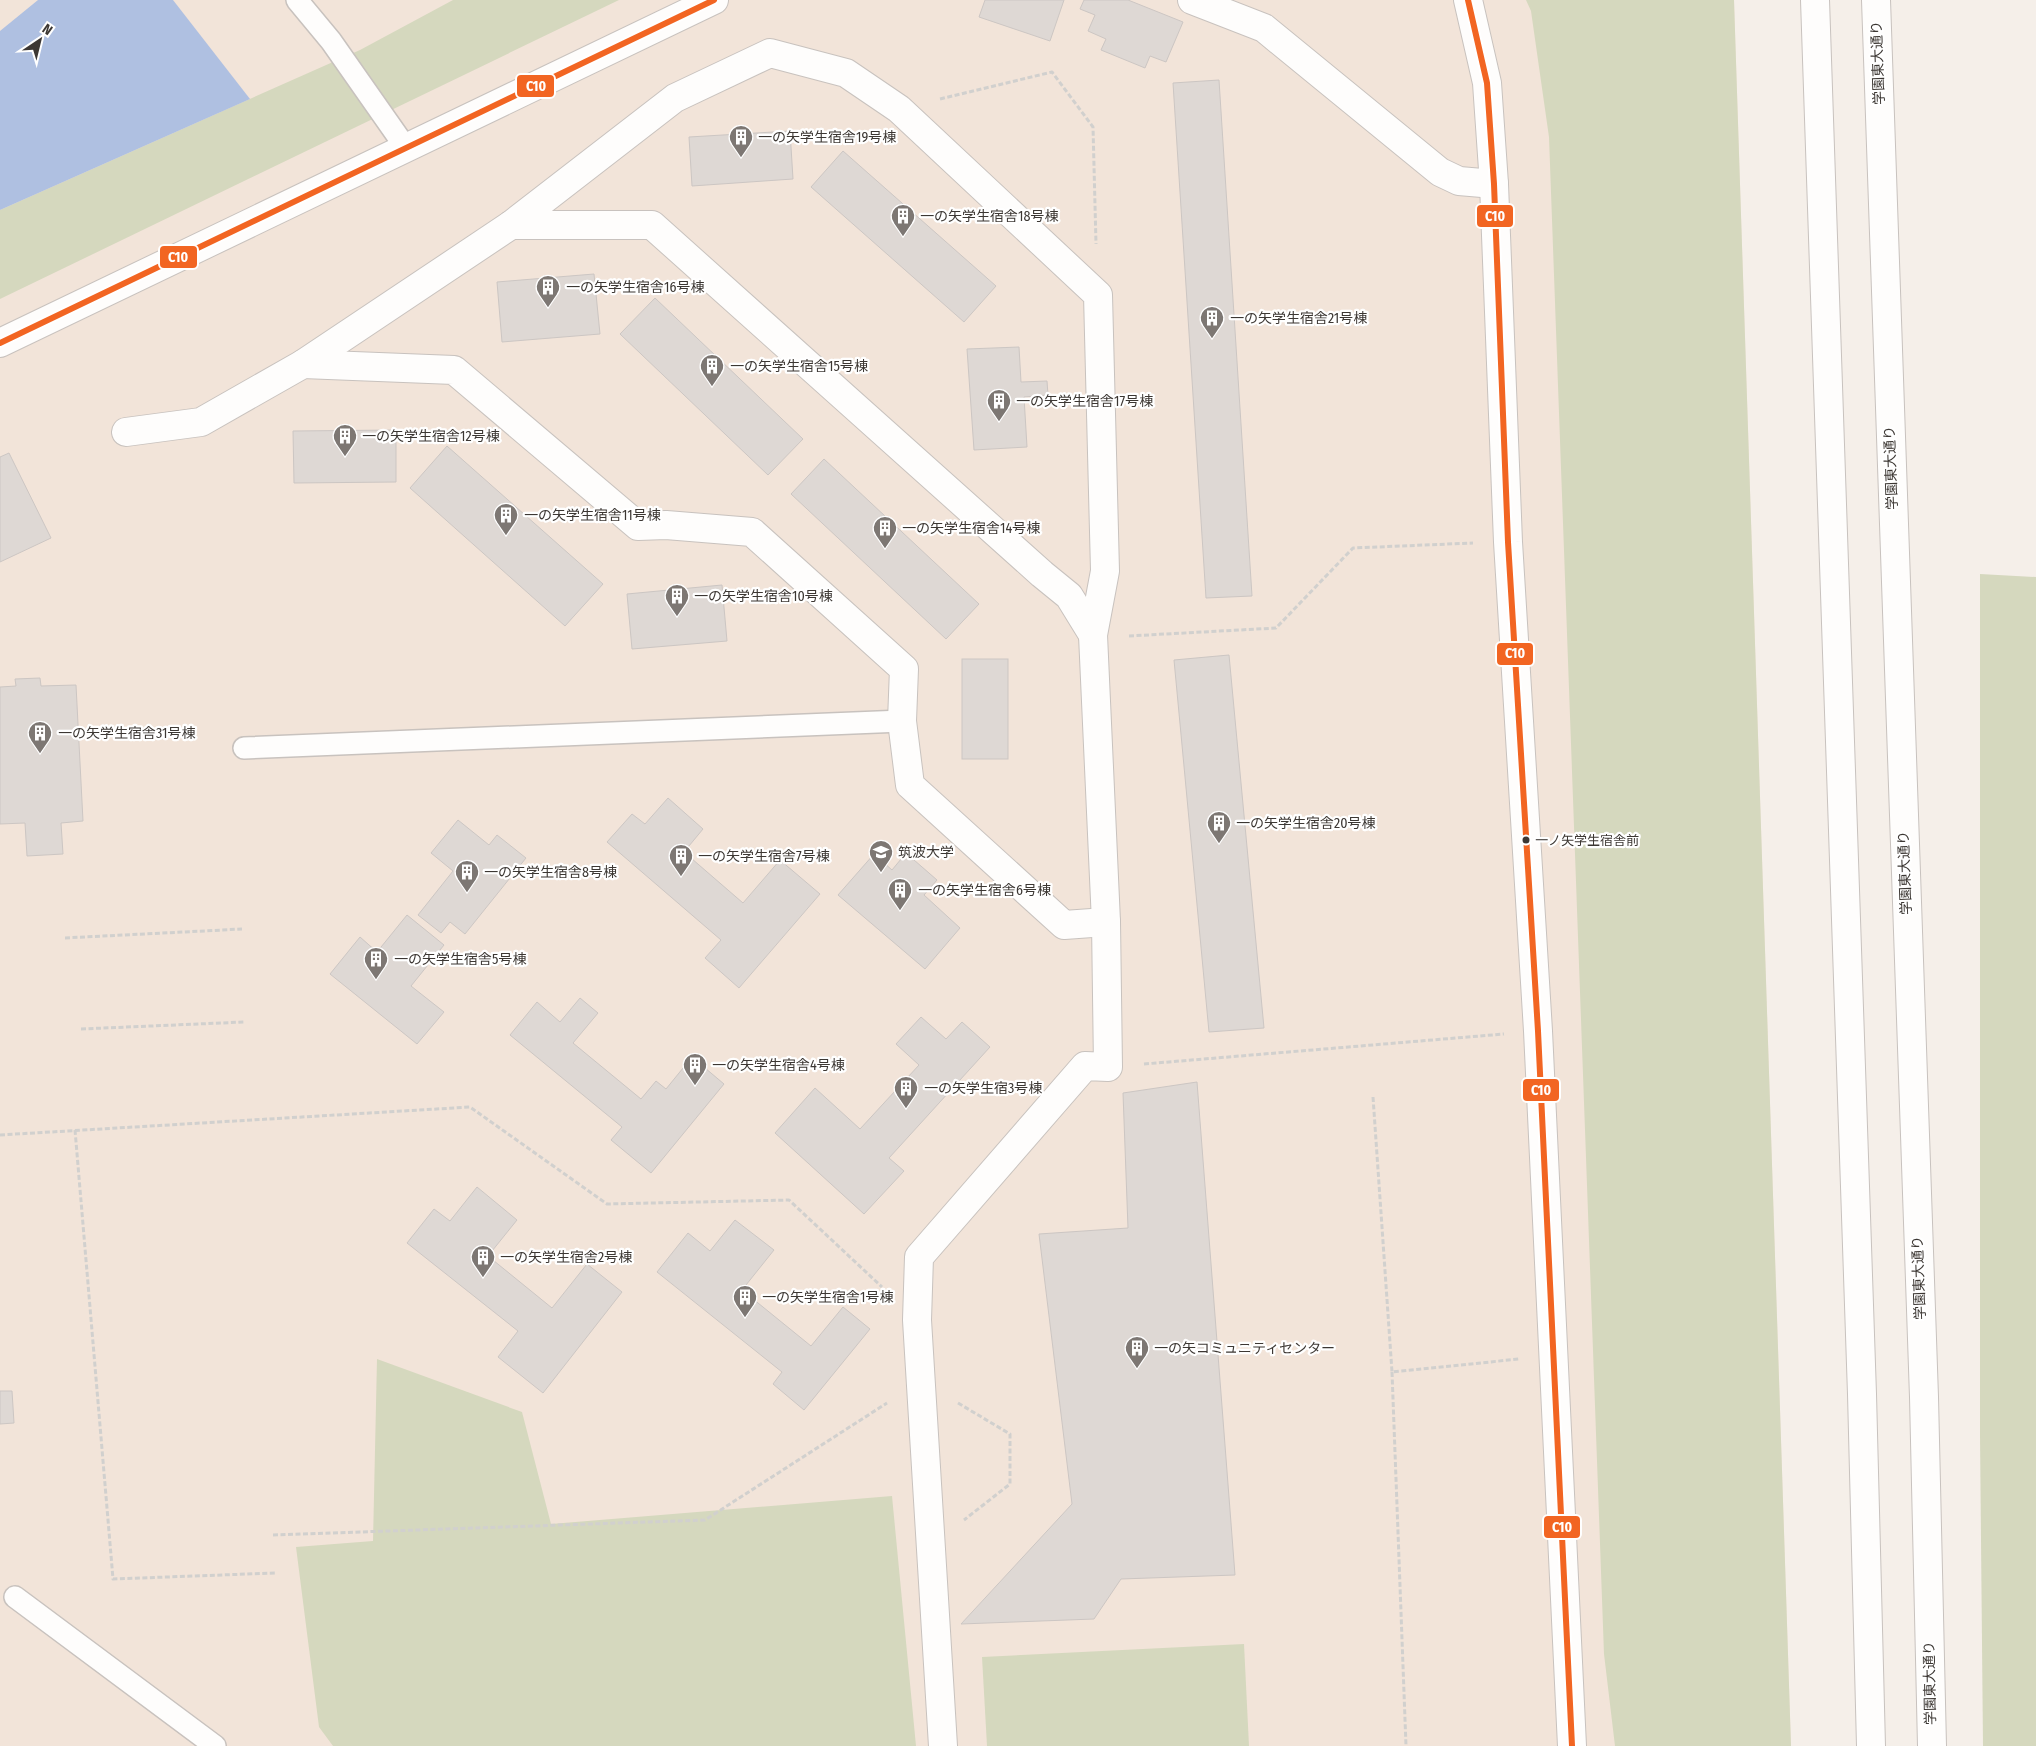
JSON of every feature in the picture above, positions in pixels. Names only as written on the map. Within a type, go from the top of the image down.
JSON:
[{"type":"street","points":[[0,343],[205,247],[714,0]]},
{"type":"street","points":[[1192,0],[1264,28],[1440,172],[1459,182],[1494,184]]},
{"type":"street","points":[[1468,0],[1487,83],[1494,184],[1508,542],[1538,1031],[1572,1746]]},
{"type":"street","points":[[1815,0],[1862,1384],[1871,1746]]},
{"type":"street","name":"学園東大通り","points":[[1876,0],[1924,1397],[1932,1746]]},
{"type":"street","points":[[126,432],[201,422],[303,364],[511,225],[675,98],[770,53],[846,73],[899,110],[1098,295],[1105,571],[1093,635],[1106,922],[1108,1067],[1085,1066],[919,1257],[917,1320],[943,1746]]},
{"type":"street","points":[[511,225],[652,225],[1042,574],[1069,596],[1093,635]]},
{"type":"street","points":[[303,364],[454,370],[638,526],[666,525],[752,532],[904,669],[902,721],[910,785],[1064,925],[1106,922]]},
{"type":"lane","points":[[297,0],[331,41],[406,148]]},
{"type":"lane","points":[[244,748],[902,721]]},
{"type":"lane","points":[[15,1597],[215,1746]]},
{"type":"path","points":[[899,110],[1052,72],[1093,127],[1098,295]]},
{"type":"path","points":[[1093,635],[1145,636],[1276,628],[1353,548],[1508,542]]},
{"type":"path","points":[[65,938],[242,929]]},
{"type":"path","points":[[80,1030],[244,1022]]},
{"type":"path","points":[[1108,1067],[1538,1031]]},
{"type":"path","points":[[1373,1097],[1392,1372],[1406,1746]]},
{"type":"path","points":[[0,1135],[470,1106],[607,1204],[789,1200],[917,1320]]},
{"type":"path","points":[[75,1130],[113,1579],[274,1573]]},
{"type":"path","points":[[1392,1372],[1552,1356]]},
{"type":"path","points":[[273,1535],[705,1520],[921,1382],[1010,1434],[1010,1484],[932,1544]]},
{"type":"shaded area","name":"筑波大学","points":[[0,0],[1734,0],[1791,1746],[0,1746]]},
{"type":"green space","points":[[453,0],[619,0],[0,299],[0,210],[360,50]]},
{"type":"green space","points":[[1526,0],[1734,0],[1791,1746],[1615,1746],[1604,1654],[1549,137],[1531,11]]},
{"type":"green space","points":[[1980,574],[2036,577],[2036,1746],[1983,1746],[1980,1435]]},
{"type":"green space","points":[[377,1359],[522,1412],[551,1524],[892,1496],[916,1746],[333,1746],[319,1727],[296,1547],[373,1541]]},
{"type":"green space","points":[[1244,1644],[1249,1746],[987,1746],[982,1657]]},
{"type":"water","points":[[38,0],[173,0],[250,99],[0,210],[0,31]]},
{"type":"building","points":[[985,0],[1064,0],[1050,41],[979,17]]},
{"type":"building","points":[[1084,0],[1128,0],[1183,22],[1166,62],[1150,56],[1145,68],[1101,50],[1106,39],[1088,31],[1095,15],[1080,9]]},
{"type":"building","name":"一の矢学生宿舎21号棟","points":[[1219,80],[1252,596],[1206,598],[1173,83]]},
{"type":"building","name":"一の矢学生宿舎19号棟","points":[[790,131],[793,179],[692,186],[689,137]]},
{"type":"building","name":"一の矢学生宿舎18号棟","points":[[843,151],[996,286],[964,322],[811,187]]},
{"type":"building","name":"一の矢学生宿舎16号棟","points":[[594,274],[600,334],[502,342],[497,282]]},
{"type":"building","name":"一の矢学生宿舎15号棟","points":[[655,298],[803,439],[768,475],[620,334]]},
{"type":"building","name":"一の矢学生宿舎17号棟","points":[[1019,347],[1021,382],[1047,381],[1048,395],[1024,397],[1027,447],[974,450],[967,349]]},
{"type":"building","name":"一の矢学生宿舎12号棟","points":[[396,430],[396,482],[294,483],[293,431]]},
{"type":"building","name":"一の矢学生宿舎11号棟","points":[[447,446],[603,584],[565,626],[410,488]]},
{"type":"building","points":[[9,453],[51,538],[0,562],[0,457]]},
{"type":"building","name":"一の矢学生宿舎14号棟","points":[[824,459],[979,604],[946,639],[791,494]]},
{"type":"building","name":"一の矢学生宿舎10号棟","points":[[722,585],[727,641],[632,649],[627,594]]},
{"type":"building","name":"一の矢学生宿舎20号棟","points":[[1229,655],[1264,1028],[1209,1032],[1174,660]]},
{"type":"building","points":[[962,659],[1008,659],[1008,759],[962,759]]},
{"type":"building","name":"一の矢学生宿舎31号棟","points":[[40,678],[41,686],[76,685],[83,821],[61,823],[63,854],[27,856],[25,823],[0,824],[0,687],[16,686],[15,679]]},
{"type":"building","name":"一の矢学生宿舎7号棟","points":[[668,798],[703,829],[684,852],[743,903],[780,860],[820,894],[739,988],[705,958],[721,940],[607,842],[632,814],[645,824]]},
{"type":"building","name":"一の矢学生宿舎8号棟","points":[[458,820],[489,845],[497,835],[526,858],[465,934],[450,922],[441,933],[418,915],[453,871],[431,853]]},
{"type":"building","name":"一の矢学生宿舎6号棟","points":[[906,853],[937,880],[924,895],[960,928],[925,969],[838,895],[874,854],[892,870]]},
{"type":"building","name":"一の矢学生宿舎5号棟","points":[[407,915],[444,945],[411,986],[444,1012],[417,1044],[330,974],[360,937],[377,952]]},
{"type":"building","name":"一の矢学生宿舎4号棟","points":[[580,998],[598,1013],[573,1043],[641,1099],[656,1081],[666,1089],[692,1057],[724,1084],[651,1173],[611,1140],[622,1127],[510,1035],[537,1002],[560,1022]]},
{"type":"building","name":"一の矢学生宿3号棟","points":[[921,1017],[946,1039],[962,1022],[990,1047],[889,1158],[904,1171],[864,1214],[775,1133],[815,1088],[860,1129],[919,1065],[896,1044]]},
{"type":"building","name":"一の矢コミュニティセンター","points":[[1197,1082],[1235,1575],[1121,1579],[1094,1619],[961,1624],[1072,1504],[1039,1234],[1128,1228],[1123,1093]]},
{"type":"building","name":"一の矢学生宿舎2号棟","points":[[477,1187],[517,1220],[488,1256],[552,1308],[587,1264],[622,1292],[543,1393],[498,1357],[518,1331],[407,1243],[434,1209],[450,1221]]},
{"type":"building","name":"一の矢学生宿舎1号棟","points":[[735,1220],[774,1250],[742,1290],[811,1346],[843,1307],[870,1329],[804,1410],[773,1384],[782,1372],[657,1272],[688,1233],[710,1251]]},
{"type":"building","points":[[0,1391],[12,1391],[14,1423],[0,1424]]},
{"type":"transit line","name":"C10","points":[[0,343],[714,0]]},
{"type":"transit line","name":"C10","points":[[1468,0],[1487,83],[1494,184],[1508,542],[1538,1031],[1572,1746]]},
{"type":"place","name":"一の矢学生宿舎19号棟","points":[[741,158]]},
{"type":"place","name":"一の矢学生宿舎18号棟","points":[[903,237]]},
{"type":"place","name":"一の矢学生宿舎16号棟","points":[[548,308]]},
{"type":"place","name":"一の矢学生宿舎21号棟","points":[[1212,339]]},
{"type":"place","name":"一の矢学生宿舎15号棟","points":[[712,387]]},
{"type":"place","name":"一の矢学生宿舎17号棟","points":[[999,422]]},
{"type":"place","name":"一の矢学生宿舎12号棟","points":[[345,457]]},
{"type":"place","name":"一の矢学生宿舎11号棟","points":[[506,536]]},
{"type":"place","name":"一の矢学生宿舎14号棟","points":[[885,549]]},
{"type":"place","name":"一の矢学生宿舎10号棟","points":[[677,617]]},
{"type":"place","name":"一の矢学生宿舎31号棟","points":[[40,754]]},
{"type":"place","name":"一ノ矢学生宿舎前","points":[[1526,840]]},
{"type":"place","name":"一の矢学生宿舎20号棟","points":[[1219,844]]},
{"type":"place","name":"筑波大学","points":[[881,873]]},
{"type":"place","name":"一の矢学生宿舎7号棟","points":[[681,877]]},
{"type":"place","name":"一の矢学生宿舎8号棟","points":[[467,893]]},
{"type":"place","name":"一の矢学生宿舎6号棟","points":[[900,911]]},
{"type":"place","name":"一の矢学生宿舎5号棟","points":[[376,980]]},
{"type":"place","name":"一の矢学生宿舎4号棟","points":[[695,1086]]},
{"type":"place","name":"一の矢学生宿3号棟","points":[[906,1109]]},
{"type":"place","name":"一の矢学生宿舎2号棟","points":[[483,1278]]},
{"type":"place","name":"一の矢学生宿舎1号棟","points":[[745,1318]]},
{"type":"place","name":"一の矢コミュニティセンター","points":[[1137,1369]]}]
